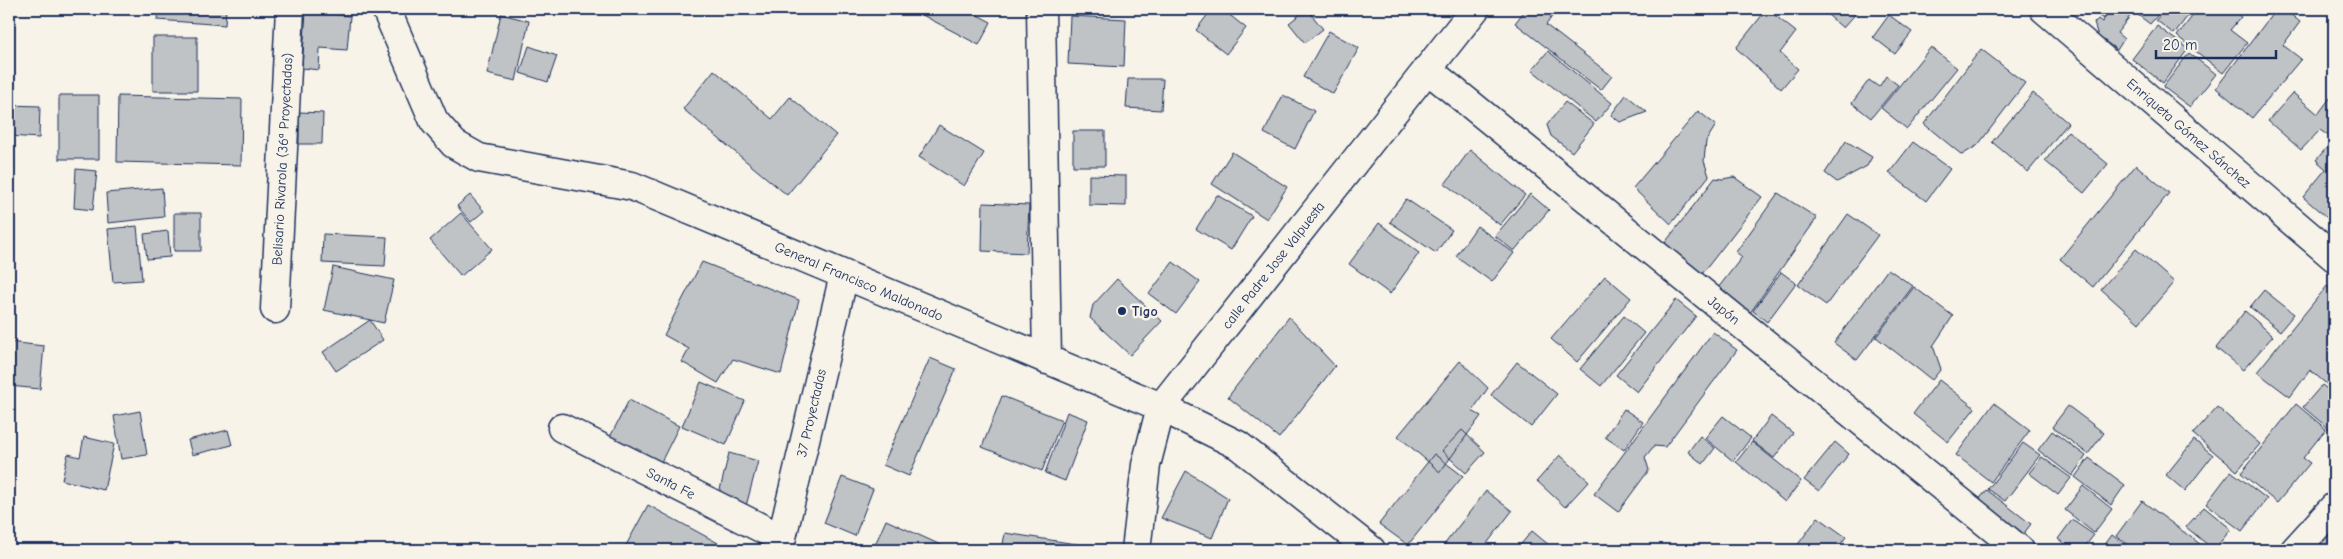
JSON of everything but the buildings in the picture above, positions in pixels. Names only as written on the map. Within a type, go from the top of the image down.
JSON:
[{"type":"street","name":"Belisario Rivarola (36ª Proyectadas)","points":[[275,309],[290,9]]},
{"type":"street","name":"General Francisco Maldonado","points":[[386,9],[434,121],[454,144],[479,158],[632,186],[1161,407],[1238,445],[1371,550]]},
{"type":"street","points":[[1041,9],[1047,360]]},
{"type":"street","name":"calle Padre Jose Valpuesta","points":[[1136,550],[1146,465],[1161,407],[1475,9]]},
{"type":"street","name":"Enriqueta Gómez Sánchez","points":[[2044,9],[2334,257]]},
{"type":"street","name":"Japón","points":[[1427,69],[2020,550]]},
{"type":"street","name":"37 Proyectadas","points":[[780,544],[844,275]]},
{"type":"street","name":"Santa Fe","points":[[562,428],[780,544]]},
{"type":"street","points":[[2295,550],[2334,507]]},
{"type":"place","name":"Tigo","points":[[1122,311]]}]
